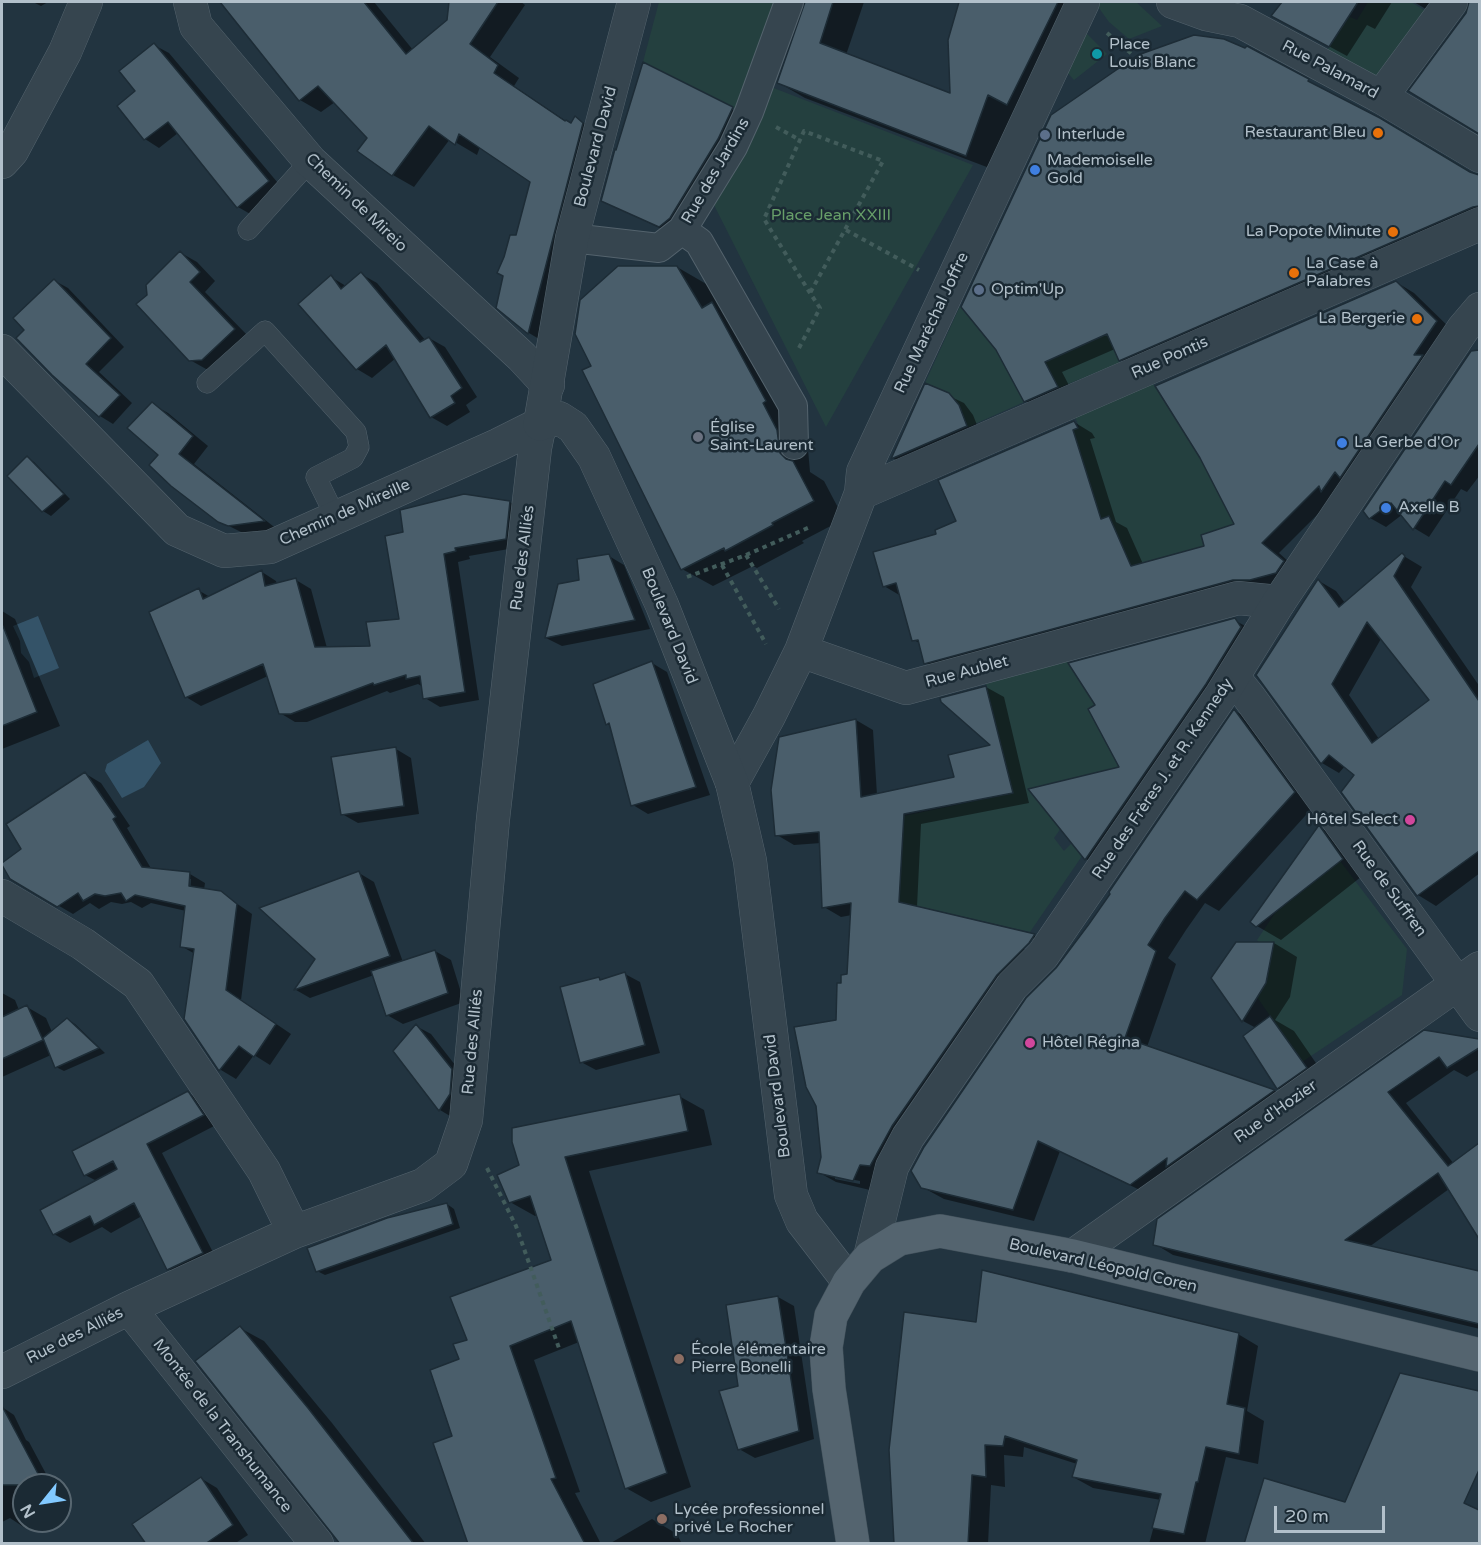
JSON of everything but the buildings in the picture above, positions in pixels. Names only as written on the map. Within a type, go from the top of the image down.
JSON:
[{"type":"main road","name":"Boulevard Léopold Coren","points":[[853,1544],[829,1389],[826,1347],[831,1316],[849,1282],[870,1257],[899,1239],[940,1231],[1073,1256],[1479,1355]]},
{"type":"street","points":[[2,162],[12,151],[65,52],[86,2]]},
{"type":"street","name":"Chemin de Mireio","points":[[190,2],[196,26],[310,161],[522,357],[548,386]]},
{"type":"street","name":"Boulevard David","points":[[634,2],[572,238],[540,424],[559,418],[573,427],[594,457],[662,605],[732,783],[750,861],[791,1195],[802,1221],[849,1282]]},
{"type":"street","name":"Rue des Jardins","points":[[572,238],[659,248],[682,230],[733,147],[749,112],[789,2]]},
{"type":"street","name":"Rue Maréchal Joffre","points":[[786,652],[861,493],[863,472],[1083,2]]},
{"type":"street","name":"Rue Palamard","points":[[1173,2],[1206,14],[1249,11],[1381,97],[1479,156]]},
{"type":"street","points":[[1381,97],[1451,2]]},
{"type":"street","name":"Rue Pontis","points":[[861,493],[1479,224]]},
{"type":"street","points":[[682,230],[699,242],[793,406],[794,445]]},
{"type":"street","name":"Rue des Frères J. et R. Kennedy","points":[[870,1257],[892,1167],[908,1137],[1012,986],[1043,955],[1233,677],[1279,602],[1463,329],[1479,309]]},
{"type":"street","name":"Chemin de Mireille","points":[[2,351],[177,530],[224,550],[270,547],[498,446],[540,424]]},
{"type":"street","name":"Rue des Alliés","points":[[2,1372],[129,1308],[294,1232],[423,1185],[451,1164],[466,1120],[493,819],[535,448],[540,424]]},
{"type":"street","name":"Rue Aublet","points":[[786,652],[906,688],[1238,598],[1279,602]]},
{"type":"street","points":[[732,783],[769,716],[786,652]]},
{"type":"street","name":"Rue de Suffren","points":[[1233,677],[1469,976],[1479,1015]]},
{"type":"street","points":[[2,896],[83,944],[138,984],[264,1171],[294,1232]]},
{"type":"street","name":"Rue d'Hozier","points":[[1073,1256],[1469,976]]},
{"type":"street","name":"Montée de la Transhumance","points":[[129,1308],[316,1544]]},
{"type":"lane","points":[[248,230],[310,161]]},
{"type":"lane","points":[[207,383],[265,331],[356,432],[359,447],[353,458],[316,477],[336,518]]},
{"type":"path","points":[[770,124],[800,140]]},
{"type":"path","points":[[800,348],[820,308],[810,293],[764,219],[804,131],[883,161],[810,293]]},
{"type":"path","points":[[846,230],[923,272]]},
{"type":"path","points":[[687,578],[807,528]]},
{"type":"path","points":[[746,555],[775,604]]},
{"type":"path","points":[[722,565],[786,652]]},
{"type":"path","points":[[458,1143],[481,1156],[516,1226],[560,1351]]},
{"type":"green space","points":[[659,2],[778,2],[741,112],[643,62]]},
{"type":"green space","points":[[1097,2],[1136,2],[1162,26],[1129,39],[1109,22],[1096,4]]},
{"type":"green space","points":[[1368,2],[1411,2],[1427,12],[1374,84],[1324,55],[1348,16],[1357,20]]},
{"type":"green space","points":[[1083,30],[1107,54],[1074,80],[1063,68]]},
{"type":"green space","name":"Place Jean XXIII","points":[[771,87],[973,165],[826,427],[714,205]]},
{"type":"green space","points":[[960,306],[996,350],[1024,402],[968,427],[959,405],[949,393],[925,383]]},
{"type":"green space","points":[[1084,315],[1095,339],[1107,334],[1120,363],[1058,388],[1054,379],[1042,368],[1045,350]]},
{"type":"green space","points":[[1151,381],[1192,444],[1226,429],[1234,524],[1201,535],[1204,546],[1131,566],[1109,516],[1101,519],[1073,430],[1079,427],[1074,414]]},
{"type":"green space","points":[[1067,661],[1095,705],[1088,709],[1129,787],[1061,828],[1054,838],[1064,851],[1072,843],[1082,856],[1030,932],[899,902],[904,816],[1013,793],[986,684]]},
{"type":"green space","points":[[1340,861],[1407,949],[1402,995],[1302,1062],[1257,997],[1266,983],[1269,969],[1264,950],[1257,940],[1275,913]]},
{"type":"water","points":[[38,616],[59,668],[34,678],[29,662],[21,653],[20,641],[13,626]]},
{"type":"water","points":[[148,740],[161,763],[144,787],[122,798],[105,771],[107,764]]},
{"type":"place","name":"Place Louis Blanc","points":[[1097,54]]},
{"type":"place","name":"Restaurant Bleu","points":[[1378,133]]},
{"type":"place","name":"Interlude","points":[[1045,135]]},
{"type":"place","name":"Mademoiselle Gold","points":[[1035,170]]},
{"type":"place","name":"La Popote Minute","points":[[1393,232]]},
{"type":"place","name":"La Case à Palabres","points":[[1294,273]]},
{"type":"place","name":"Optim'Up","points":[[979,290]]},
{"type":"place","name":"La Bergerie","points":[[1417,319]]},
{"type":"place","name":"Église Saint-Laurent","points":[[698,437]]},
{"type":"place","name":"La Gerbe d'Or","points":[[1342,443]]},
{"type":"place","name":"Axelle B","points":[[1386,508]]},
{"type":"place","name":"Hôtel Select","points":[[1410,820]]},
{"type":"place","name":"Hôtel Régina","points":[[1030,1043]]},
{"type":"place","name":"École élémentaire Pierre Bonelli","points":[[679,1359]]},
{"type":"place","name":"Lycée professionnel privé Le Rocher","points":[[662,1519]]}]
